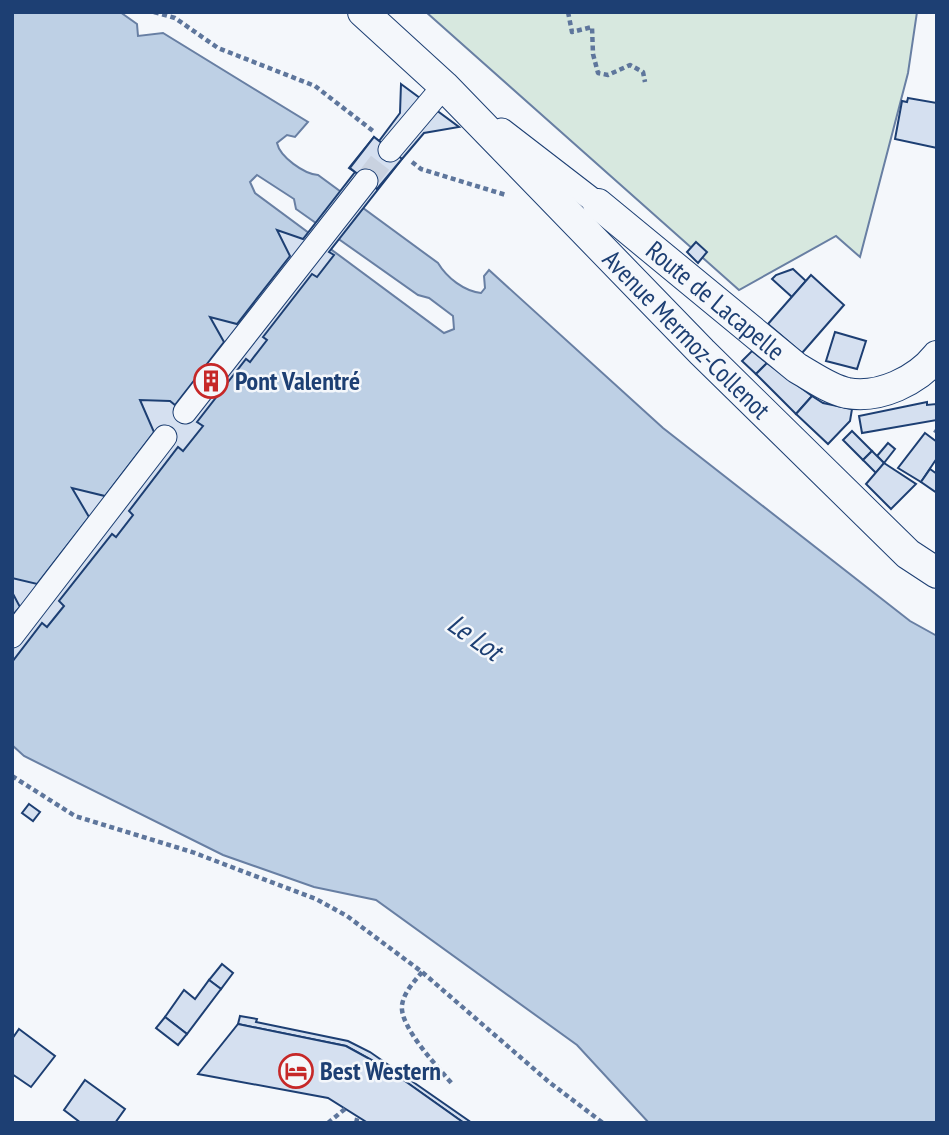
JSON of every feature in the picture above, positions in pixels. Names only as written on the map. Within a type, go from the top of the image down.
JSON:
[{"type":"street","name":"Avenue Mermoz-Collenot","points":[[363,12],[444,86],[702,352],[908,554],[937,573]]},
{"type":"street","points":[[386,144],[444,86]]},
{"type":"street","name":"Route de Lacapelle","points":[[444,86],[598,204],[797,368],[826,386],[849,393],[882,392],[913,377],[937,356]]},
{"type":"street","points":[[185,412],[366,181]]},
{"type":"street","points":[[12,636],[166,437]]},
{"type":"path","points":[[154,12],[175,18],[218,48],[314,86],[386,144]]},
{"type":"path","points":[[175,18],[181,12]]},
{"type":"path","points":[[568,12],[572,32],[592,27],[593,54],[598,73],[608,75],[630,65],[643,72],[645,82]]},
{"type":"path","points":[[12,776],[75,816],[192,852],[316,899],[347,916],[422,972],[549,1082],[603,1123]]},
{"type":"path","points":[[422,972],[401,1007],[405,1023],[453,1084]]},
{"type":"path","points":[[332,1122],[346,1108]]},
{"type":"path","points":[[356,1123],[358,1115]]},
{"type":"shaded area","points":[[426,12],[917,12],[908,73],[860,257],[836,236],[739,290]]},
{"type":"water","name":"Le Lot","points":[[12,12],[120,12],[137,24],[138,36],[163,33],[308,122],[295,137],[287,135],[277,143],[293,164],[318,175],[438,263],[451,279],[462,287],[481,293],[485,288],[484,276],[489,270],[663,428],[910,621],[937,636],[937,1123],[649,1123],[577,1045],[376,900],[314,887],[223,855],[24,756],[12,745]],"holes":[[[257,175],[294,199],[296,209],[418,295],[429,298],[453,316],[454,329],[444,333],[255,193],[250,182]]]},
{"type":"building","name":"Pont Valentré","points":[[401,84],[459,127],[424,133],[402,159],[329,252],[334,255],[317,277],[312,274],[263,337],[267,340],[250,362],[246,359],[197,422],[203,426],[183,451],[178,447],[129,511],[133,515],[116,537],[112,534],[59,601],[64,606],[47,627],[42,623],[12,662],[12,616],[20,607],[12,592],[12,578],[37,584],[89,517],[72,488],[105,496],[154,432],[140,400],[170,401],[175,405],[224,342],[210,317],[237,324],[290,256],[277,230],[303,239],[355,172],[349,168],[374,137],[379,141],[400,113]]},
{"type":"building","points":[[908,98],[937,103],[937,148],[895,139],[902,101],[907,102]]},
{"type":"building","points":[[374,137],[402,159],[377,189],[350,168]]},
{"type":"building","points":[[696,242],[707,252],[698,263],[687,252]]},
{"type":"building","points":[[793,269],[806,281],[792,297],[772,279]]},
{"type":"building","points":[[811,275],[844,305],[802,353],[768,324]]},
{"type":"building","points":[[835,332],[866,341],[857,369],[826,361]]},
{"type":"building","points":[[752,351],[767,363],[756,374],[742,361]]},
{"type":"building","points":[[767,363],[812,396],[796,414],[756,374]]},
{"type":"building","points":[[812,396],[823,403],[852,409],[850,421],[828,444],[796,414]]},
{"type":"building","points":[[927,402],[927,405],[936,404],[937,420],[862,433],[859,416]]},
{"type":"building","points":[[852,431],[872,451],[863,460],[843,440]]},
{"type":"building","points":[[925,433],[937,442],[937,458],[921,482],[898,468]]},
{"type":"building","points":[[888,443],[895,449],[884,463],[877,456]]},
{"type":"building","points":[[872,451],[884,463],[876,473],[863,460]]},
{"type":"building","points":[[884,463],[916,484],[891,509],[866,484]]},
{"type":"building","points":[[930,469],[937,474],[937,493],[921,482]]},
{"type":"building","points":[[29,804],[40,812],[33,821],[22,813]]},
{"type":"building","points":[[222,964],[233,973],[221,989],[209,980]]},
{"type":"building","points":[[209,980],[221,989],[187,1034],[165,1017],[184,990],[195,999]]},
{"type":"building","points":[[240,1016],[257,1019],[256,1022],[348,1041],[370,1052],[472,1123],[464,1123],[388,1069],[346,1046],[238,1024]]},
{"type":"building","points":[[165,1017],[187,1034],[178,1045],[156,1028]]},
{"type":"building","name":"Best Western","points":[[238,1024],[346,1046],[388,1069],[464,1123],[368,1123],[328,1098],[198,1074]]},
{"type":"building","points":[[19,1029],[55,1056],[31,1087],[12,1074],[12,1039]]},
{"type":"building","points":[[85,1080],[125,1109],[115,1123],[81,1123],[64,1110]]},
{"type":"tunnel","points":[[366,181],[390,150]]},
{"type":"place","name":"Pont Valentré","points":[[211,381]]},
{"type":"place","name":"Best Western","points":[[296,1071]]}]
